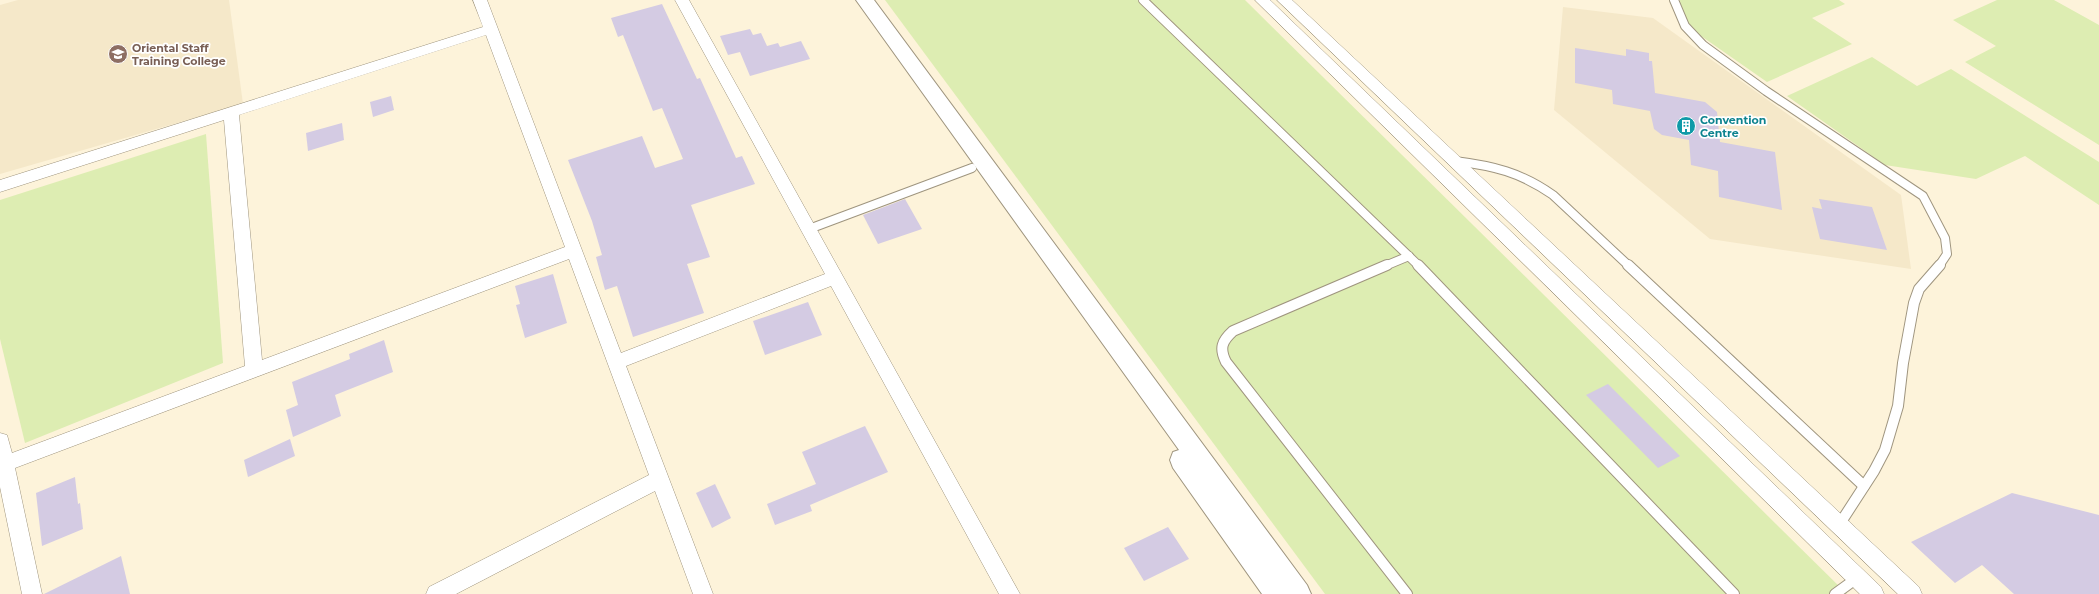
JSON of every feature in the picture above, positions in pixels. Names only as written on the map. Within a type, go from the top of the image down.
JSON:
[{"type":"street","points":[[480,0],[703,594]]},
{"type":"street","points":[[682,0],[1010,594]]},
{"type":"street","points":[[851,0],[1278,594]]},
{"type":"street","points":[[865,0],[1298,594]]},
{"type":"street","points":[[1262,0],[1874,594]]},
{"type":"street","points":[[1284,0],[1912,594]]},
{"type":"street","points":[[0,186],[491,29]]},
{"type":"street","points":[[231,112],[254,370]]},
{"type":"street","points":[[5,464],[574,250]]},
{"type":"street","points":[[616,363],[835,277]]},
{"type":"street","points":[[0,441],[32,594]]},
{"type":"street","points":[[436,594],[659,478]]},
{"type":"lane","points":[[1143,0],[1409,256],[1734,594]]},
{"type":"lane","points":[[1674,0],[1685,26],[1703,45],[1766,91],[1924,196],[1945,238],[1947,254],[1942,263],[1919,289],[1914,303],[1903,363],[1898,406],[1885,450],[1839,525]]},
{"type":"lane","points":[[1455,162],[1512,171],[1522,175],[1553,195],[1864,486]]},
{"type":"lane","points":[[809,229],[972,168]]},
{"type":"lane","points":[[1407,594],[1226,362],[1220,351],[1222,340],[1233,331],[1409,256]]},
{"type":"lane","points":[[1835,594],[1857,578]]},
{"type":"shaded area","name":"Oriental Staff Training College","points":[[18,0],[229,0],[243,104],[0,174],[0,5]]},
{"type":"shaded area","points":[[1563,7],[1653,18],[1901,195],[1911,269],[1710,239],[1554,110]]},
{"type":"green space","points":[[885,0],[1245,0],[1847,594],[1325,594]]},
{"type":"green space","points":[[1680,0],[1839,0],[1845,4],[1812,18],[1852,44],[1767,82],[1681,22]]},
{"type":"green space","points":[[1997,0],[2054,0],[2099,25],[2099,145],[1965,62],[1996,46],[1953,20]]},
{"type":"green space","points":[[1872,57],[1917,86],[1951,69],[2099,162],[2099,205],[2025,156],[1976,179],[1885,165],[1787,96]]},
{"type":"green space","points":[[206,134],[223,363],[25,443],[0,339],[0,200]]},
{"type":"building","points":[[662,4],[697,79],[700,78],[736,158],[742,156],[755,184],[691,205],[710,257],[687,264],[704,313],[633,337],[617,286],[605,290],[596,257],[602,255],[592,221],[568,160],[642,136],[655,168],[683,159],[662,108],[653,111],[623,35],[618,37],[611,18]]},
{"type":"building","points":[[750,29],[753,35],[761,33],[767,46],[778,43],[780,47],[801,41],[810,59],[750,76],[740,52],[728,55],[720,36]]},
{"type":"building","name":"Convention Centre","points":[[1575,48],[1626,56],[1626,49],[1649,53],[1649,61],[1652,61],[1655,93],[1705,102],[1717,112],[1720,142],[1775,152],[1782,210],[1719,197],[1718,171],[1691,165],[1689,140],[1662,135],[1654,129],[1650,111],[1613,104],[1612,90],[1575,83]]},
{"type":"building","points":[[391,96],[394,110],[373,117],[370,102]]},
{"type":"building","points":[[342,123],[344,140],[308,151],[306,133]]},
{"type":"building","points":[[905,199],[922,229],[878,244],[863,215]]},
{"type":"building","points":[[1819,199],[1872,207],[1887,250],[1820,239],[1812,207],[1822,209]]},
{"type":"building","points":[[553,274],[567,323],[525,338],[516,305],[520,304],[515,286]]},
{"type":"building","points":[[808,302],[822,335],[765,355],[753,321]]},
{"type":"building","points":[[384,340],[393,372],[335,395],[341,416],[293,437],[286,410],[298,405],[292,382],[350,359],[349,354]]},
{"type":"building","points":[[1608,384],[1680,456],[1658,468],[1586,395]]},
{"type":"building","points":[[865,426],[888,472],[810,505],[812,511],[775,525],[767,504],[816,484],[802,452]]},
{"type":"building","points":[[290,439],[295,456],[248,477],[244,460]]},
{"type":"building","points":[[75,477],[83,529],[42,546],[36,493]]},
{"type":"building","points":[[715,484],[731,518],[712,528],[696,493]]},
{"type":"building","points":[[2012,493],[2099,515],[2099,594],[2014,594],[1982,565],[1955,583],[1911,542]]},
{"type":"building","points":[[1168,527],[1189,559],[1144,581],[1124,548]]},
{"type":"building","points":[[121,556],[130,594],[44,594]]},
{"type":"place","name":"Oriental Staff Training College","points":[[118,54]]},
{"type":"place","name":"Convention Centre","points":[[1686,126]]}]
